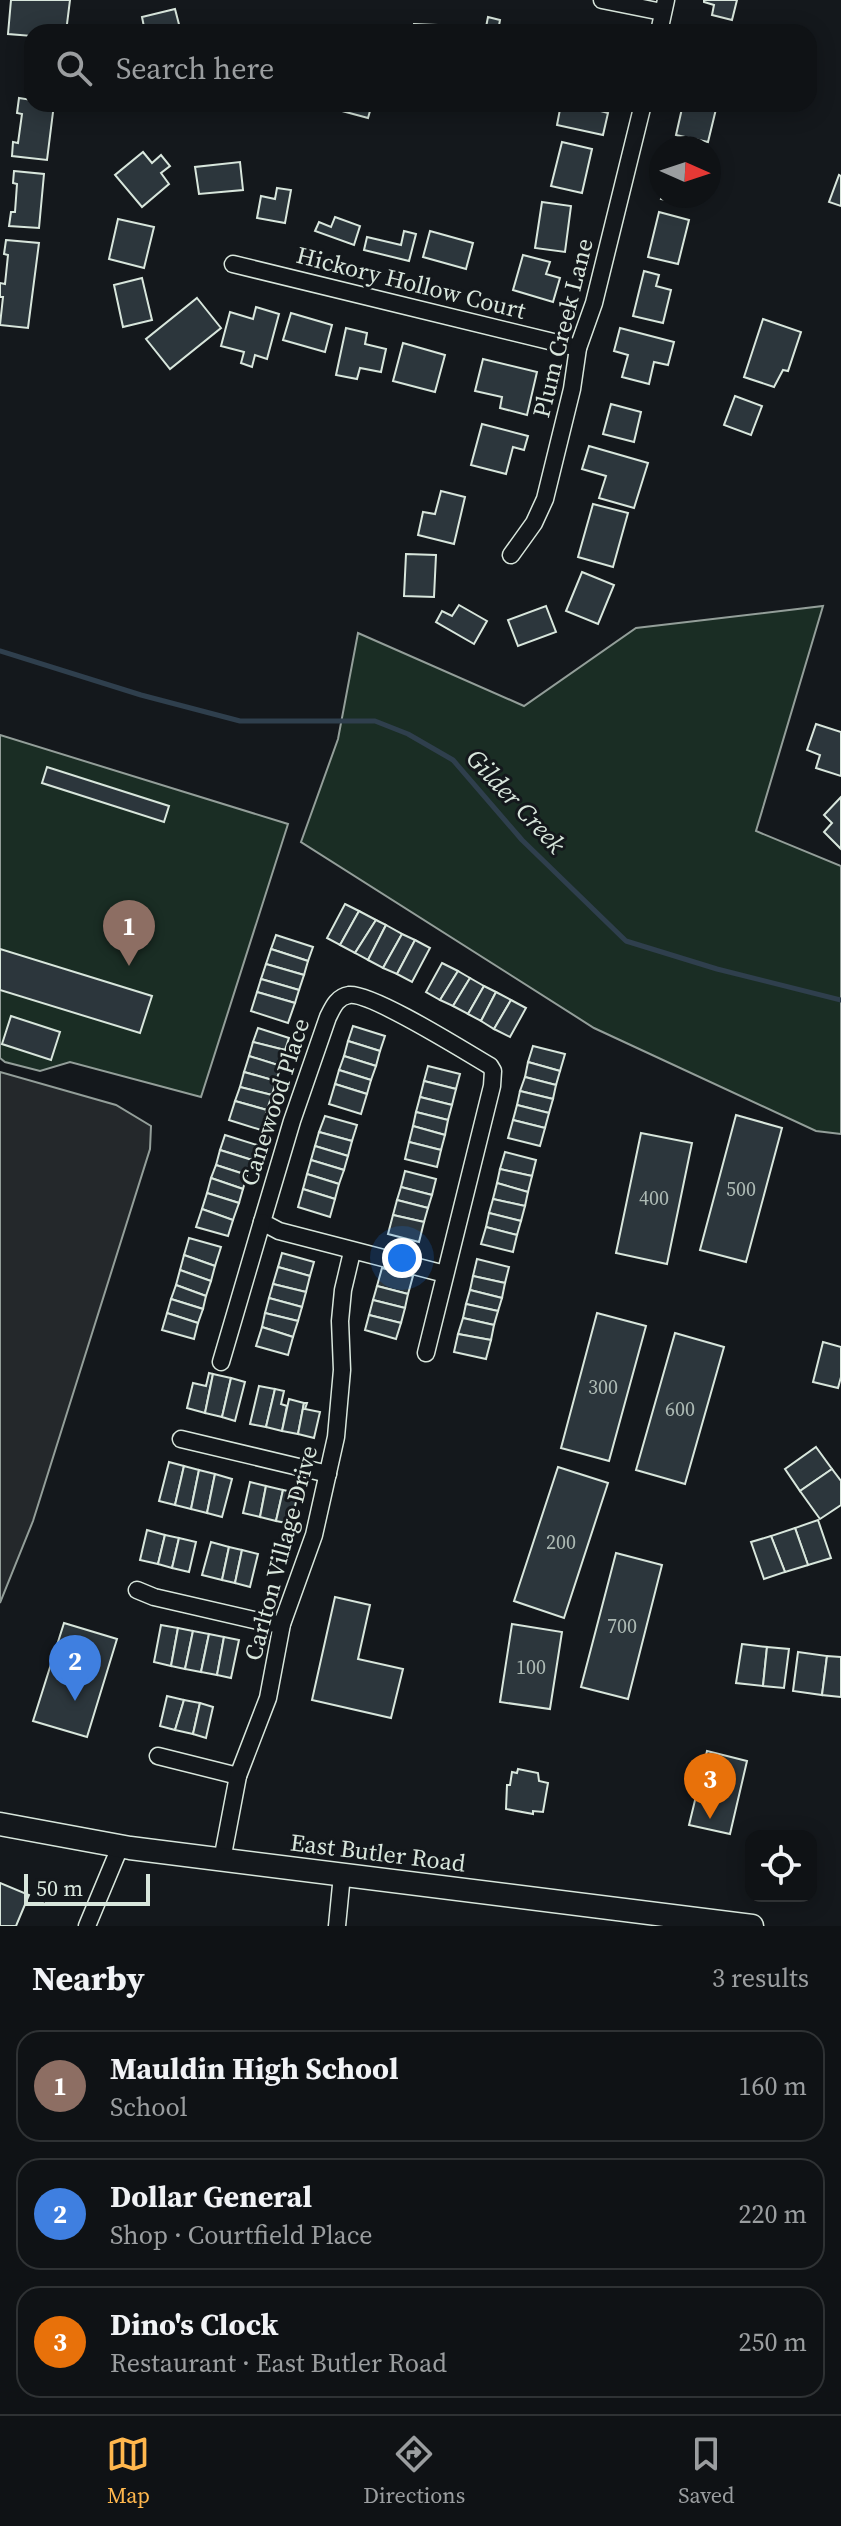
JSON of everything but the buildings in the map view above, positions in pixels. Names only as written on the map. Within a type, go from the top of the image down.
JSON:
[{"type":"main road","name":"East Butler Road","points":[[0,1824],[120,1847],[752,1926]]},
{"type":"street","points":[[602,0],[664,6]]},
{"type":"street","name":"Plum Creek Lane","points":[[511,555],[534,523],[545,499],[572,389],[578,348],[594,303],[641,112]]},
{"type":"street","name":"Hickory Hollow Court","points":[[233,264],[578,348]]},
{"type":"street","name":"Canewood Place","points":[[221,1362],[292,1121],[328,1017],[342,998],[362,996],[424,1028],[490,1066],[493,1071],[492,1086],[426,1353]]},
{"type":"street","name":"Canewood Place","points":[[262,1222],[279,1231],[352,1252],[445,1274]]},
{"type":"street","name":"Carlton Village Drive","points":[[222,1860],[238,1776],[268,1698],[282,1624],[314,1535],[328,1474],[339,1420],[342,1370],[340,1321],[352,1252]]},
{"type":"street","points":[[181,1439],[328,1474]]},
{"type":"street","points":[[137,1590],[154,1597],[282,1624]]},
{"type":"street","points":[[158,1756],[238,1776]]},
{"type":"street","points":[[87,1926],[120,1847]]},
{"type":"street","points":[[337,1926],[342,1875]]},
{"type":"green space","points":[[823,606],[756,831],[841,866],[841,1134],[816,1131],[594,1028],[301,842],[338,739],[358,633],[524,706],[636,628]]},
{"type":"green space","points":[[0,735],[288,824],[201,1097],[70,1062],[40,1071],[0,1058]]},
{"type":"shaded area","points":[[0,1072],[116,1105],[151,1126],[150,1149],[33,1521],[0,1603]]},
{"type":"waterway","name":"Gilder Creek","points":[[0,651],[141,695],[240,721],[375,721],[408,734],[453,760],[522,840],[626,941],[717,969],[841,1000]]},
{"type":"place","name":"Mauldin High School","points":[[129,966]]},
{"type":"place","name":"Dollar General","points":[[75,1701]]},
{"type":"place","name":"Dino's Clock","points":[[710,1819]]}]
